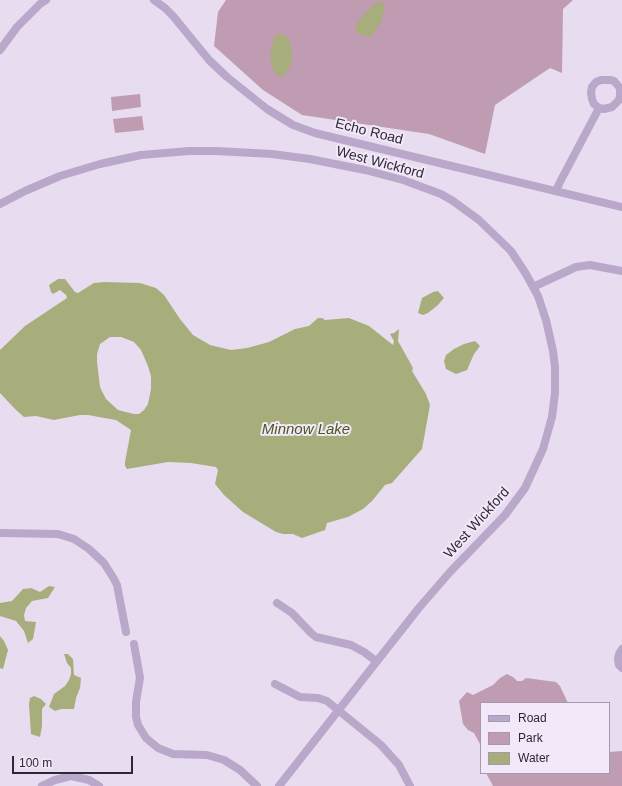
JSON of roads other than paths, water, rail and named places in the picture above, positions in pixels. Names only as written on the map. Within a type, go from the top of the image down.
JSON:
[{"type":"street","points":[[0,50],[17,27],[46,0]]},
{"type":"street","name":"Echo Road","points":[[154,0],[173,16],[209,60],[227,77],[267,109],[293,125],[315,133],[622,207]]},
{"type":"street","points":[[556,191],[599,108]]},
{"type":"street","name":"West Wickford","points":[[0,204],[25,191],[60,176],[100,164],[135,156],[168,152],[216,150],[272,154],[310,159],[365,170],[403,180],[447,198],[474,216],[499,239],[518,261],[533,287],[546,320],[551,340],[555,366],[555,393],[552,417],[545,444],[525,488],[512,507],[428,597],[376,661],[339,711],[279,786]]},
{"type":"street","points":[[533,287],[576,267],[590,265],[622,271]]},
{"type":"street","points":[[0,533],[58,534],[74,539],[89,549],[104,563],[117,585],[126,632]]},
{"type":"street","points":[[277,603],[292,612],[316,637],[351,645],[376,661]]},
{"type":"street","points":[[134,644],[140,678],[136,702],[136,717],[138,725],[146,738],[158,748],[173,754],[207,755],[224,760],[240,770],[257,786]]},
{"type":"street","points":[[622,650],[618,659],[619,665],[622,668]]},
{"type":"street","points":[[275,684],[300,697],[323,699],[339,711],[372,737],[389,753],[399,766],[410,786]]},
{"type":"street","points":[[42,786],[55,780],[71,776],[89,780],[99,786]]},
{"type":"water","points":[[379,1],[385,4],[381,22],[370,37],[355,32],[357,23],[368,10]]},
{"type":"water","points":[[281,34],[289,38],[292,50],[291,64],[283,78],[273,71],[270,53],[275,35]]},
{"type":"water","name":"Minnow Lake","points":[[58,279],[65,279],[75,292],[78,293],[94,283],[104,282],[140,283],[156,288],[164,295],[193,335],[210,345],[231,350],[247,348],[269,342],[295,329],[309,326],[318,318],[325,320],[349,318],[369,326],[393,345],[394,341],[390,334],[399,329],[398,341],[413,368],[412,371],[426,394],[430,405],[422,449],[392,483],[385,485],[372,501],[363,509],[348,517],[327,523],[325,530],[302,538],[293,534],[276,532],[243,512],[224,495],[215,484],[218,470],[216,467],[191,463],[168,462],[127,469],[125,462],[131,430],[116,420],[88,415],[54,420],[36,416],[24,417],[0,393],[0,350],[25,326],[67,298],[66,295],[60,290],[53,294],[49,285]],"holes":[[[110,337],[121,337],[134,342],[141,350],[151,376],[151,389],[148,404],[139,414],[118,410],[106,399],[100,387],[97,362],[97,354],[100,344]]]},
{"type":"water","points":[[438,291],[444,298],[437,306],[423,315],[418,313],[422,298]]},
{"type":"water","points":[[475,341],[480,346],[474,354],[467,370],[456,374],[446,369],[444,361],[446,355],[464,344]]},
{"type":"water","points":[[49,586],[55,587],[48,598],[32,601],[26,608],[24,615],[25,621],[36,622],[33,639],[28,643],[24,631],[16,621],[0,616],[0,603],[12,601],[23,589],[31,588],[40,592]]},
{"type":"water","points":[[0,636],[8,650],[3,669],[0,668]]},
{"type":"water","points":[[64,654],[68,654],[73,659],[74,675],[81,678],[80,688],[74,709],[61,709],[55,711],[49,707],[54,694],[65,686],[71,674],[71,668],[67,663]]},
{"type":"water","points":[[34,696],[41,699],[46,704],[42,709],[42,726],[40,737],[31,734],[29,704],[30,698]]}]
